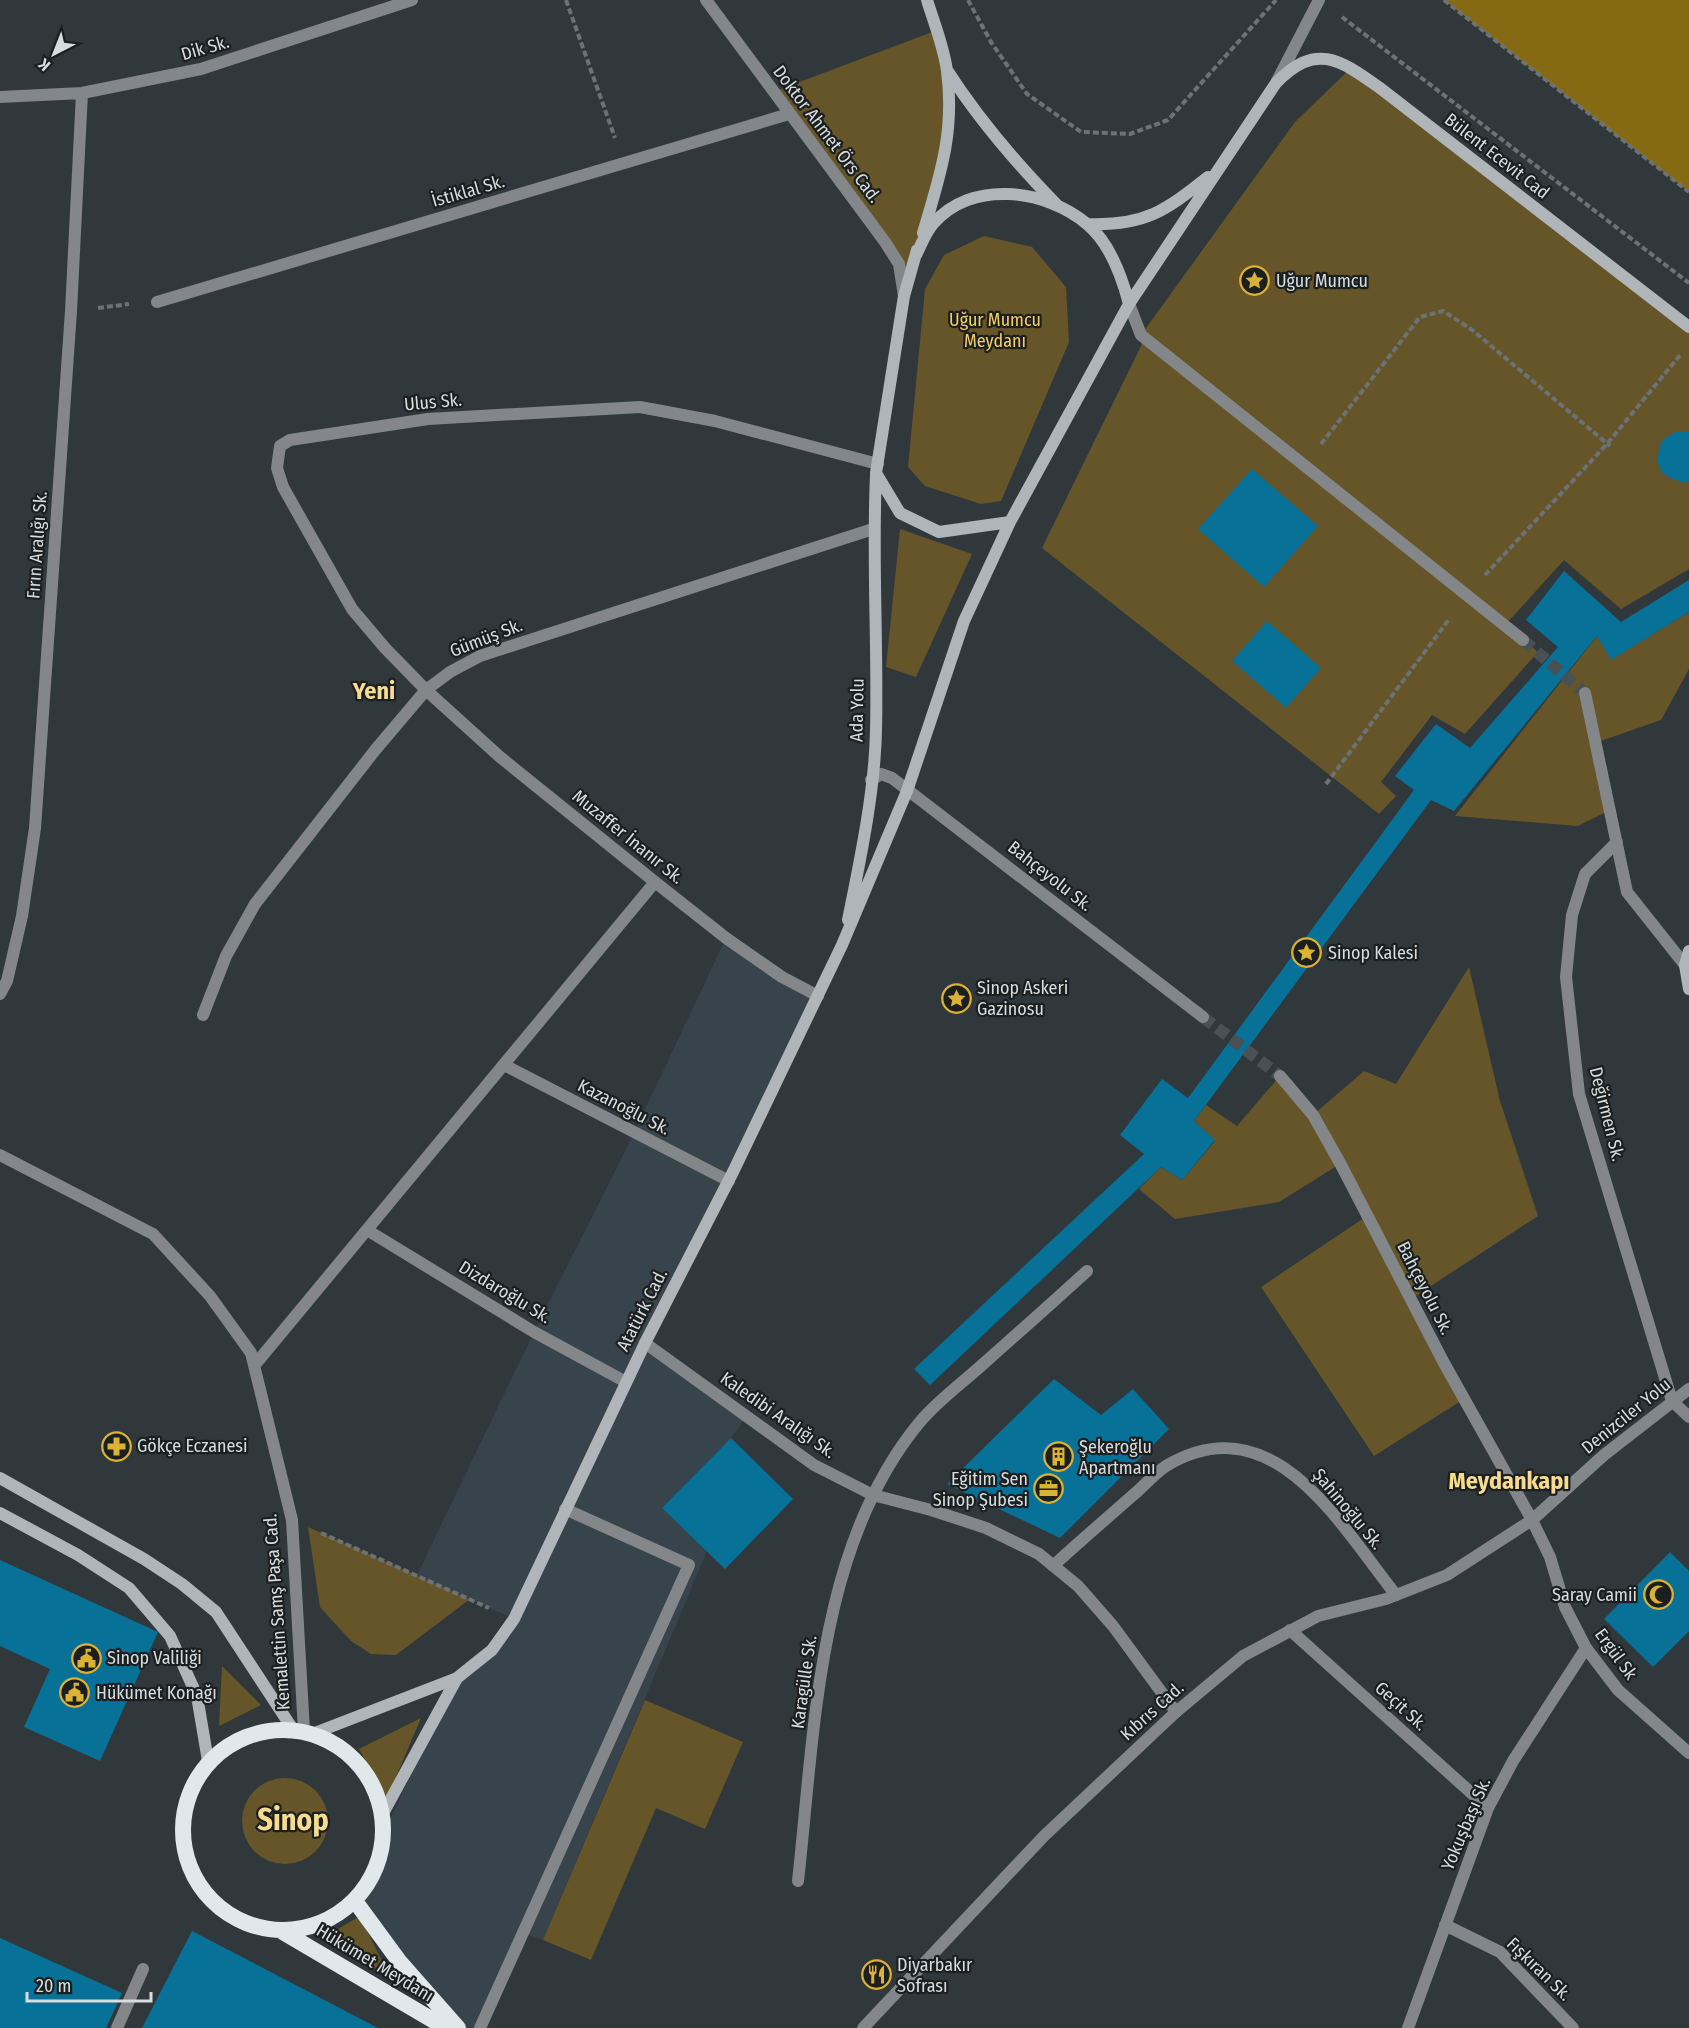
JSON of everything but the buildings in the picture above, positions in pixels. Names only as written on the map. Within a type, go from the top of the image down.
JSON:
[{"type":"highway","name":"Hükümet Meydanı","points":[[283,1932],[317,1926],[355,1901],[376,1870],[384,1832],[375,1788],[358,1762],[330,1741],[303,1732],[272,1730],[238,1739],[208,1761],[189,1791],[183,1812],[182,1839],[192,1874],[203,1892],[240,1922],[283,1932],[446,2028]]},
{"type":"highway","name":"Hükümet Meydanı","points":[[355,1901],[399,1961],[458,2028]]},
{"type":"main road","points":[[915,256],[942,174],[948,146],[950,115],[947,69],[927,0]]},
{"type":"main road","name":"Bülent Ecevit Cad","points":[[1216,170],[1276,83],[1294,65],[1316,56],[1351,68],[1689,327]]},
{"type":"main road","points":[[947,69],[966,101],[1014,160],[1060,208]]},
{"type":"main road","points":[[1088,224],[1119,225],[1146,218],[1174,204],[1216,170]]},
{"type":"main road","points":[[842,945],[907,791],[964,621],[1010,522],[1129,304],[1216,170]]},
{"type":"main road","points":[[915,256],[932,225],[946,212],[976,195],[1018,193],[1060,208],[1088,224],[1113,258],[1124,281],[1129,304]]},
{"type":"main road","name":"Ada Yolu","points":[[842,945],[858,873],[876,732],[873,529],[877,469],[904,296],[915,256]]},
{"type":"main road","points":[[877,469],[900,513],[939,532],[1010,522]]},
{"type":"main road","name":"Atatürk Cad.","points":[[457,1678],[492,1650],[514,1619],[626,1382],[729,1181],[842,945]]},
{"type":"main road","points":[[1689,951],[1685,965],[1689,989]]},
{"type":"main road","points":[[0,1478],[144,1559],[182,1584],[216,1612],[303,1732],[457,1678]]},
{"type":"main road","points":[[0,1513],[78,1555],[129,1588],[170,1636],[197,1696],[208,1761]]},
{"type":"main road","points":[[381,1817],[457,1678]]},
{"type":"street","name":"Dik Sk.","points":[[0,97],[82,93],[201,69],[412,0]]},
{"type":"street","name":"Doktor Ahmet Örs Cad.","points":[[706,0],[885,242],[899,264],[904,296]]},
{"type":"street","points":[[1276,83],[1318,4]]},
{"type":"street","name":"Fırın Aralığı Sk.","points":[[0,994],[7,981],[22,916],[34,828],[71,311],[82,93]]},
{"type":"street","name":"İstiklal Sk.","points":[[157,302],[789,114]]},
{"type":"street","points":[[1129,304],[1141,335],[1522,640]]},
{"type":"street","name":"Ulus Sk.","points":[[426,690],[385,648],[352,609],[313,543],[283,487],[277,468],[280,446],[290,440],[428,419],[640,407],[715,421],[877,469]]},
{"type":"street","name":"Gümüş Sk.","points":[[203,1016],[226,956],[255,904],[376,749],[426,690],[450,672],[480,656],[873,529]]},
{"type":"street","name":"Muzaffer İnanır Sk.","points":[[426,690],[501,757],[726,938],[782,977],[818,996]]},
{"type":"street","points":[[1585,693],[1627,892],[1685,965]]},
{"type":"street","name":"Bahçeyolu Sk.","points":[[871,780],[881,774],[892,778],[1203,1017]]},
{"type":"street","name":"Değirmen Sk.","points":[[1617,842],[1585,874],[1572,915],[1566,976],[1579,1094],[1672,1401]]},
{"type":"street","points":[[254,1366],[655,882]]},
{"type":"street","name":"Kazanoğlu Sk.","points":[[504,1065],[729,1181]]},
{"type":"street","name":"Bahçeyolu Sk.","points":[[1280,1076],[1313,1115],[1444,1364],[1532,1520]]},
{"type":"street","name":"Kemalettin Samş Paşa Cad.","points":[[0,1155],[153,1234],[210,1296],[251,1353],[292,1520],[303,1732]]},
{"type":"street","name":"Dizdaroğlu Sk.","points":[[367,1230],[534,1332],[626,1382]]},
{"type":"street","name":"Karagülle Sk.","points":[[798,1881],[826,1648],[844,1564],[873,1495],[896,1454],[932,1409],[1087,1271]]},
{"type":"street","name":"Kaledibi Aralığı Sk.","points":[[645,1343],[814,1465],[873,1495],[931,1510],[986,1528],[1038,1554],[1078,1586],[1113,1626],[1176,1712]]},
{"type":"street","name":"Denizciler Yolu","points":[[1532,1520],[1604,1455],[1689,1389]]},
{"type":"street","points":[[1672,1401],[1689,1417]]},
{"type":"street","name":"Şahinoğlu Sk.","points":[[1053,1566],[1165,1467],[1201,1451],[1232,1449],[1257,1454],[1285,1466],[1313,1489],[1396,1595]]},
{"type":"street","points":[[480,2028],[689,1565],[565,1509]]},
{"type":"street","name":"Kıbrıs Cad.","points":[[863,2028],[1044,1836],[1176,1712],[1243,1656],[1317,1616],[1396,1595],[1447,1575],[1532,1520]]},
{"type":"street","name":"Ergül Sk","points":[[1532,1520],[1550,1557],[1565,1607],[1586,1648],[1618,1690],[1689,1753]]},
{"type":"street","name":"Geçit Sk.","points":[[1290,1630],[1488,1808]]},
{"type":"street","name":"Yokuşbaşı Sk.","points":[[1408,2028],[1488,1808],[1513,1761],[1586,1648]]},
{"type":"street","name":"Fışkıran Sk.","points":[[1445,1925],[1500,1952],[1573,2028]]},
{"type":"street","points":[[117,2028],[144,1969]]},
{"type":"path","points":[[566,0],[625,164]]},
{"type":"path","points":[[968,0],[970,7],[1027,94],[1081,132],[1130,134],[1168,120],[1276,0]]},
{"type":"path","points":[[1444,0],[1689,192]]},
{"type":"path","points":[[1318,4],[1338,14],[1689,283]]},
{"type":"path","points":[[71,311],[157,302]]},
{"type":"path","points":[[1304,466],[1420,317],[1443,311],[1471,329],[1608,445]]},
{"type":"path","points":[[1326,784],[1467,595],[1608,445],[1682,353]]},
{"type":"path","points":[[292,1520],[514,1619]]},
{"type":"shaded area","points":[[1444,0],[1689,0],[1689,192]]},
{"type":"shaded area","points":[[726,938],[818,996],[645,1343],[747,1416],[731,1438],[662,1508],[707,1551],[543,1940],[523,1933],[480,2028],[458,2028],[355,1901],[377,1870],[384,1832],[457,1678],[492,1650],[510,1617],[417,1575],[534,1332],[634,1133]]},
{"type":"green space","points":[[935,31],[950,115],[904,296],[899,264],[773,92]]},
{"type":"green space","points":[[1351,68],[1689,328],[1689,569],[1621,609],[1564,560],[1506,624],[1538,652],[1465,734],[1432,715],[1381,782],[1396,796],[1379,814],[1042,548],[1142,344],[1141,335],[1295,122]]},
{"type":"green space","name":"Uğur Mumcu Meydanı","points":[[984,236],[1032,247],[1066,287],[1069,342],[1001,501],[981,504],[925,486],[908,467],[925,289],[944,255]]},
{"type":"green space","points":[[900,529],[972,554],[916,677],[886,667]]},
{"type":"green space","points":[[1689,612],[1689,669],[1661,720],[1595,743],[1610,810],[1578,826],[1455,816],[1597,636],[1611,659]]},
{"type":"green space","points":[[1469,967],[1500,1101],[1538,1216],[1411,1299],[1464,1399],[1374,1456],[1261,1287],[1367,1216],[1340,1164],[1279,1202],[1175,1219],[1139,1189],[1161,1167],[1182,1180],[1215,1141],[1194,1121],[1206,1105],[1237,1126],[1280,1076],[1313,1115],[1364,1071],[1396,1084]]},
{"type":"green space","points":[[308,1527],[470,1599],[396,1655],[371,1654],[351,1641],[320,1607]]},
{"type":"green space","points":[[222,1666],[261,1705],[219,1726]]},
{"type":"green space","points":[[645,1700],[743,1742],[705,1829],[656,1808],[591,1960],[543,1940]]},
{"type":"green space","points":[[421,1718],[387,1798],[359,1749]]},
{"type":"green space","points":[[285,1778],[309,1785],[321,1797],[328,1821],[321,1845],[309,1857],[285,1864],[261,1857],[249,1845],[242,1821],[249,1797],[261,1785]]},
{"type":"green space","points":[[360,1916],[391,1980],[323,1938]]},
{"type":"tunnel","points":[[1523,640],[1585,693]]},
{"type":"tunnel","points":[[1203,1017],[1280,1076]]},
{"type":"place","name":"Uğur Mumcu","points":[[1255,281]]},
{"type":"place","name":"Sinop Kalesi","points":[[1307,953]]},
{"type":"place","name":"Sinop Askeri Gazinosu","points":[[956,998]]},
{"type":"place","name":"Gökçe Eczanesi","points":[[116,1446]]},
{"type":"place","name":"Şekeroğlu Apartmanı","points":[[1058,1457]]},
{"type":"place","name":"Eğitim Sen Sinop Şubesi","points":[[1049,1489]]},
{"type":"place","name":"Saray Camii","points":[[1658,1595]]},
{"type":"place","name":"Sinop Valiliği","points":[[86,1658]]},
{"type":"place","name":"Hükümet Konağı","points":[[75,1693]]},
{"type":"place","name":"Diyarbakır Sofrası","points":[[876,1975]]},
{"type":"district","name":"Yeni","points":[[374,691]]},
{"type":"district","name":"Meydankapı","points":[[1509,1481]]},
{"type":"district","name":"Sinop","points":[[293,1820]]}]
